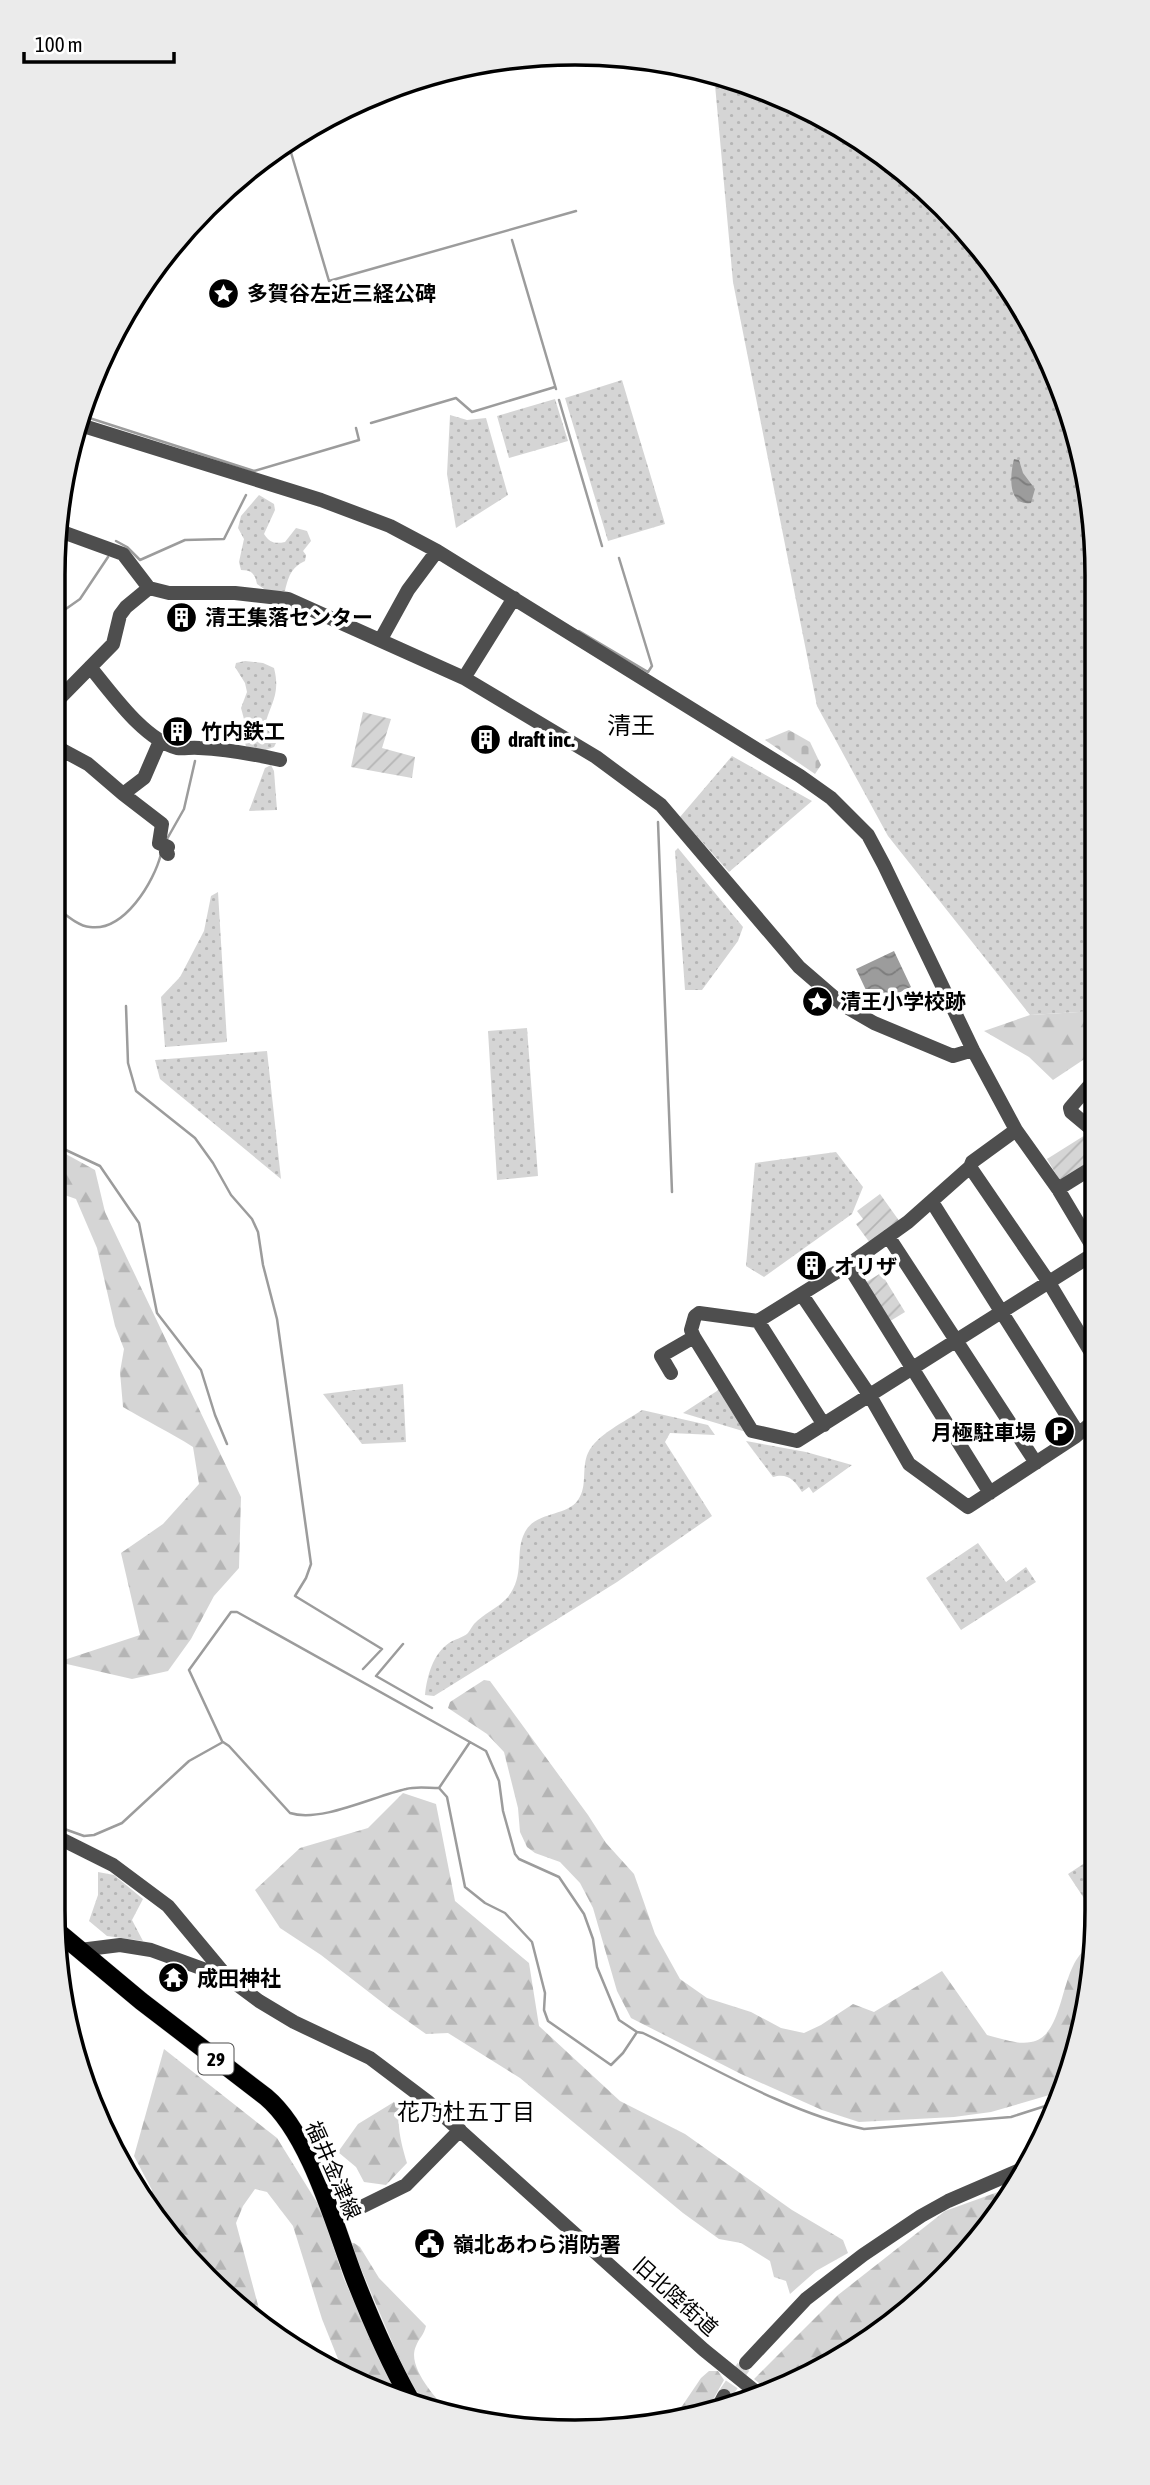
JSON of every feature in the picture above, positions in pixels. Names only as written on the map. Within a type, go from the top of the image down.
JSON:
[{"type":"main road","name":"福井金津線","points":[[66,1939],[274,2104],[290,2125],[334,2221],[371,2318],[406,2391]]},
{"type":"street","points":[[87,427],[321,500],[390,526],[514,598],[831,798],[868,835],[973,1050],[1016,1130],[1058,1189],[1085,1235]]},
{"type":"street","points":[[67,534],[123,554],[149,588],[169,593],[235,593],[288,599],[464,677],[596,757],[661,805],[799,967],[843,1005],[874,1023],[953,1056],[973,1050]]},
{"type":"street","points":[[381,639],[408,590],[437,551]]},
{"type":"street","points":[[65,692],[113,644],[120,615],[149,588]]},
{"type":"street","points":[[464,677],[514,598]]},
{"type":"street","points":[[90,667],[128,714],[160,741],[178,748],[241,752],[280,760]]},
{"type":"street","points":[[123,794],[144,778],[160,741]]},
{"type":"street","points":[[65,750],[88,764],[162,824],[159,843],[168,847],[168,854]]},
{"type":"street","points":[[1085,1091],[1070,1108],[1085,1124]]},
{"type":"street","points":[[1016,1130],[972,1162],[970,1167],[932,1202],[888,1236],[802,1295],[758,1321],[699,1313],[695,1316],[691,1330],[694,1337],[752,1431],[797,1441],[1085,1258]]},
{"type":"street","points":[[970,1167],[1048,1281],[1085,1343]]},
{"type":"street","points":[[1058,1189],[1085,1172]]},
{"type":"street","points":[[932,1202],[1078,1433]]},
{"type":"street","points":[[888,1236],[1036,1463]]},
{"type":"street","points":[[848,1265],[990,1493]]},
{"type":"street","points":[[802,1295],[870,1396],[909,1464],[968,1507],[1085,1428]]},
{"type":"street","points":[[758,1321],[824,1425]]},
{"type":"street","points":[[671,1373],[661,1356],[694,1337]]},
{"type":"street","name":"旧北陸街道","points":[[65,1842],[113,1866],[168,1906],[228,1978],[259,2001],[293,2022],[370,2058],[427,2101],[704,2350],[751,2388]]},
{"type":"street","name":"旧北陸街道","points":[[80,1950],[120,1945],[151,1950],[228,1978]]},
{"type":"street","points":[[334,2221],[406,2185],[460,2130]]},
{"type":"street","points":[[746,2363],[806,2299],[863,2255],[939,2206],[1011,2174]]},
{"type":"green space","points":[[715,84],[801,117],[886,170],[936,214],[980,264],[1033,349],[1068,443],[1081,508],[1084,542],[1085,1012],[1030,1015],[888,836],[817,706],[733,282]]},
{"type":"green space","points":[[622,380],[665,524],[608,541],[565,398]]},
{"type":"green space","points":[[555,399],[568,441],[509,458],[497,416]]},
{"type":"green space","points":[[450,415],[467,420],[486,418],[508,495],[456,528],[447,474]]},
{"type":"green space","points":[[259,495],[274,504],[275,510],[264,534],[268,539],[276,543],[285,542],[296,528],[307,531],[311,541],[303,551],[306,555],[305,561],[293,570],[285,591],[267,591],[257,584],[252,573],[241,570],[239,562],[244,539],[238,528],[241,516]]},
{"type":"green space","points":[[236,663],[263,663],[274,668],[276,677],[275,693],[264,728],[273,734],[277,741],[274,747],[260,752],[246,746],[243,737],[244,719],[241,708],[247,692],[235,667]]},
{"type":"green space","points":[[363,712],[391,719],[382,748],[415,757],[412,778],[351,767]]},
{"type":"green space","points":[[789,730],[810,742],[821,765],[815,774],[765,740]]},
{"type":"green space","points":[[732,756],[812,801],[729,872],[680,817]]},
{"type":"green space","points":[[271,765],[274,771],[277,810],[249,811],[265,768]]},
{"type":"green space","points":[[678,848],[743,927],[738,941],[702,990],[685,990],[675,851]]},
{"type":"green space","points":[[218,892],[227,1042],[165,1047],[161,997],[180,977],[204,931],[211,896]]},
{"type":"green space","points":[[1085,1012],[1085,1059],[1053,1080],[1029,1057],[984,1031],[1030,1015]]},
{"type":"green space","points":[[527,1028],[538,1176],[497,1180],[488,1031]]},
{"type":"green space","points":[[267,1051],[281,1179],[160,1079],[155,1060]]},
{"type":"green space","points":[[1085,1135],[1085,1167],[1064,1181],[1059,1179],[1047,1159]]},
{"type":"green space","points":[[836,1152],[863,1187],[852,1214],[764,1277],[746,1266],[755,1163]]},
{"type":"green space","points":[[65,1154],[95,1170],[105,1212],[241,1497],[239,1568],[214,1596],[191,1639],[168,1671],[132,1679],[65,1664],[65,1660],[140,1635],[121,1553],[163,1524],[199,1484],[193,1447],[123,1407],[120,1372],[124,1349],[115,1326],[97,1248],[76,1199],[65,1195]]},
{"type":"green space","points":[[880,1194],[900,1222],[870,1243],[856,1224],[863,1219],[857,1211]]},
{"type":"green space","points":[[881,1273],[905,1312],[887,1323],[863,1284]]},
{"type":"green space","points":[[403,1384],[406,1442],[362,1444],[323,1394]]},
{"type":"green space","points":[[720,1389],[746,1432],[683,1413]]},
{"type":"green space","points":[[642,1410],[708,1425],[715,1435],[670,1433],[665,1442],[712,1516],[617,1582],[434,1696],[425,1695],[429,1673],[443,1648],[468,1633],[478,1620],[503,1602],[513,1590],[522,1540],[530,1525],[566,1509],[578,1500],[583,1489],[586,1459],[592,1446],[605,1434]]},
{"type":"green space","points":[[746,1441],[806,1452],[852,1465],[813,1493],[809,1487],[802,1492],[790,1478],[773,1477]]},
{"type":"green space","points":[[978,1543],[1006,1582],[1026,1567],[1036,1582],[961,1630],[926,1578]]},
{"type":"green space","points":[[484,1680],[490,1681],[606,1843],[634,1874],[655,1934],[680,1979],[707,1998],[751,2012],[781,2028],[804,2033],[853,2004],[874,2012],[942,1971],[987,2035],[1014,2042],[1031,2042],[1043,2037],[1052,2026],[1074,1964],[1083,1951],[1068,2042],[1050,2095],[991,2112],[954,2117],[859,2122],[822,2110],[741,2074],[631,2018],[617,1991],[593,1908],[580,1883],[560,1862],[535,1853],[527,1847],[520,1832],[518,1808],[504,1752],[487,1734],[448,1708],[450,1702]]},
{"type":"green space","points":[[403,1793],[436,1804],[455,1901],[529,1963],[539,2026],[620,2101],[685,2134],[792,2210],[843,2240],[848,2253],[816,2271],[790,2294],[786,2281],[774,2277],[770,2261],[741,2243],[719,2239],[683,2213],[520,2078],[448,2033],[426,2034],[321,1955],[280,1928],[255,1890],[300,1848],[368,1828]]},
{"type":"green space","points":[[1085,1863],[1085,1900],[1068,1874]]},
{"type":"green space","points":[[98,1872],[114,1875],[143,1899],[132,1920],[143,1941],[107,1936],[89,1921],[98,1895]]},
{"type":"green space","points":[[164,2049],[277,2138],[321,2209],[344,2279],[393,2386],[340,2363],[322,2319],[293,2226],[267,2192],[255,2189],[243,2206],[236,2223],[260,2311],[214,2271],[170,2221],[152,2194],[134,2156]]},
{"type":"green space","points":[[394,2102],[400,2108],[399,2129],[407,2163],[386,2185],[364,2182],[356,2167],[338,2152],[358,2124]]},
{"type":"green space","points":[[1000,2191],[980,2221],[936,2271],[886,2315],[801,2368],[761,2385],[754,2379],[838,2295],[945,2211]]},
{"type":"green space","points":[[350,2243],[360,2247],[379,2278],[426,2326],[416,2346],[415,2363],[424,2382],[440,2402],[416,2395]]},
{"type":"green space","points":[[709,2371],[718,2371],[724,2380],[712,2401],[680,2409],[701,2378]]},
{"type":"water","points":[[1014,459],[1019,460],[1023,473],[1035,489],[1031,503],[1023,503],[1014,495],[1011,481]]},
{"type":"water","points":[[894,951],[911,987],[873,1005],[856,969]]},
{"type":"waterway","points":[[291,152],[329,281],[576,211]]},
{"type":"waterway","points":[[512,240],[556,389]]},
{"type":"waterway","points":[[371,423],[456,398],[472,412],[555,387]]},
{"type":"waterway","points":[[559,400],[602,546]]},
{"type":"waterway","points":[[90,418],[254,471],[359,440],[356,428]]},
{"type":"waterway","points":[[116,541],[127,547],[140,560],[185,540],[224,539],[246,495]]},
{"type":"waterway","points":[[65,610],[80,599],[108,557]]},
{"type":"waterway","points":[[579,631],[648,672],[652,666],[619,558]]},
{"type":"waterway","points":[[167,839],[184,809],[195,761]]},
{"type":"waterway","points":[[658,822],[672,1192]]},
{"type":"waterway","points":[[65,914],[90,927],[114,922],[136,903],[152,878],[161,854]]},
{"type":"waterway","points":[[126,1006],[128,1063],[136,1091],[195,1138],[231,1195],[252,1219],[258,1232],[263,1265],[277,1319],[311,1564],[295,1596],[382,1649],[363,1669]]},
{"type":"waterway","points":[[65,1150],[100,1166],[139,1223],[157,1313],[201,1370],[227,1444]]},
{"type":"waterway","points":[[222,1741],[189,1670],[231,1612],[237,1612],[486,1751],[499,1781],[503,1811],[515,1854],[519,1859],[559,1877],[584,1914],[593,1939],[597,1967],[619,2020],[637,2032]]},
{"type":"waterway","points":[[403,1644],[376,1676],[432,1708]]},
{"type":"waterway","points":[[65,1829],[84,1836],[94,1835],[122,1823],[189,1761],[223,1742],[290,1813],[303,1815],[332,1812],[410,1788],[439,1788],[447,1797],[465,1887],[485,1903],[505,1913],[532,1942],[545,1993],[544,2010],[548,2021],[611,2065],[637,2032],[643,2033],[779,2101],[836,2122],[864,2129],[1011,2117],[1046,2106]]},
{"type":"waterway","points":[[439,1788],[470,1742]]},
{"type":"tunnel","points":[[724,2396],[746,2363]]},
{"type":"place","name":"多賀谷左近三経公碑","points":[[224,293]]},
{"type":"place","name":"清王集落センター","points":[[182,617]]},
{"type":"place","name":"竹内鉄工","points":[[178,731]]},
{"type":"place","name":"draft inc.","points":[[485,739]]},
{"type":"place","name":"清王小学校跡","points":[[817,1001]]},
{"type":"place","name":"オリザ","points":[[811,1266]]},
{"type":"place","name":"月極駐車場","points":[[1059,1432]]},
{"type":"place","name":"成田神社","points":[[174,1978]]},
{"type":"place","name":"嶺北あわら消防署","points":[[430,2244]]},
{"type":"district","name":"清王","points":[[631,725]]},
{"type":"district","name":"花乃杜五丁目","points":[[466,2112]]}]
